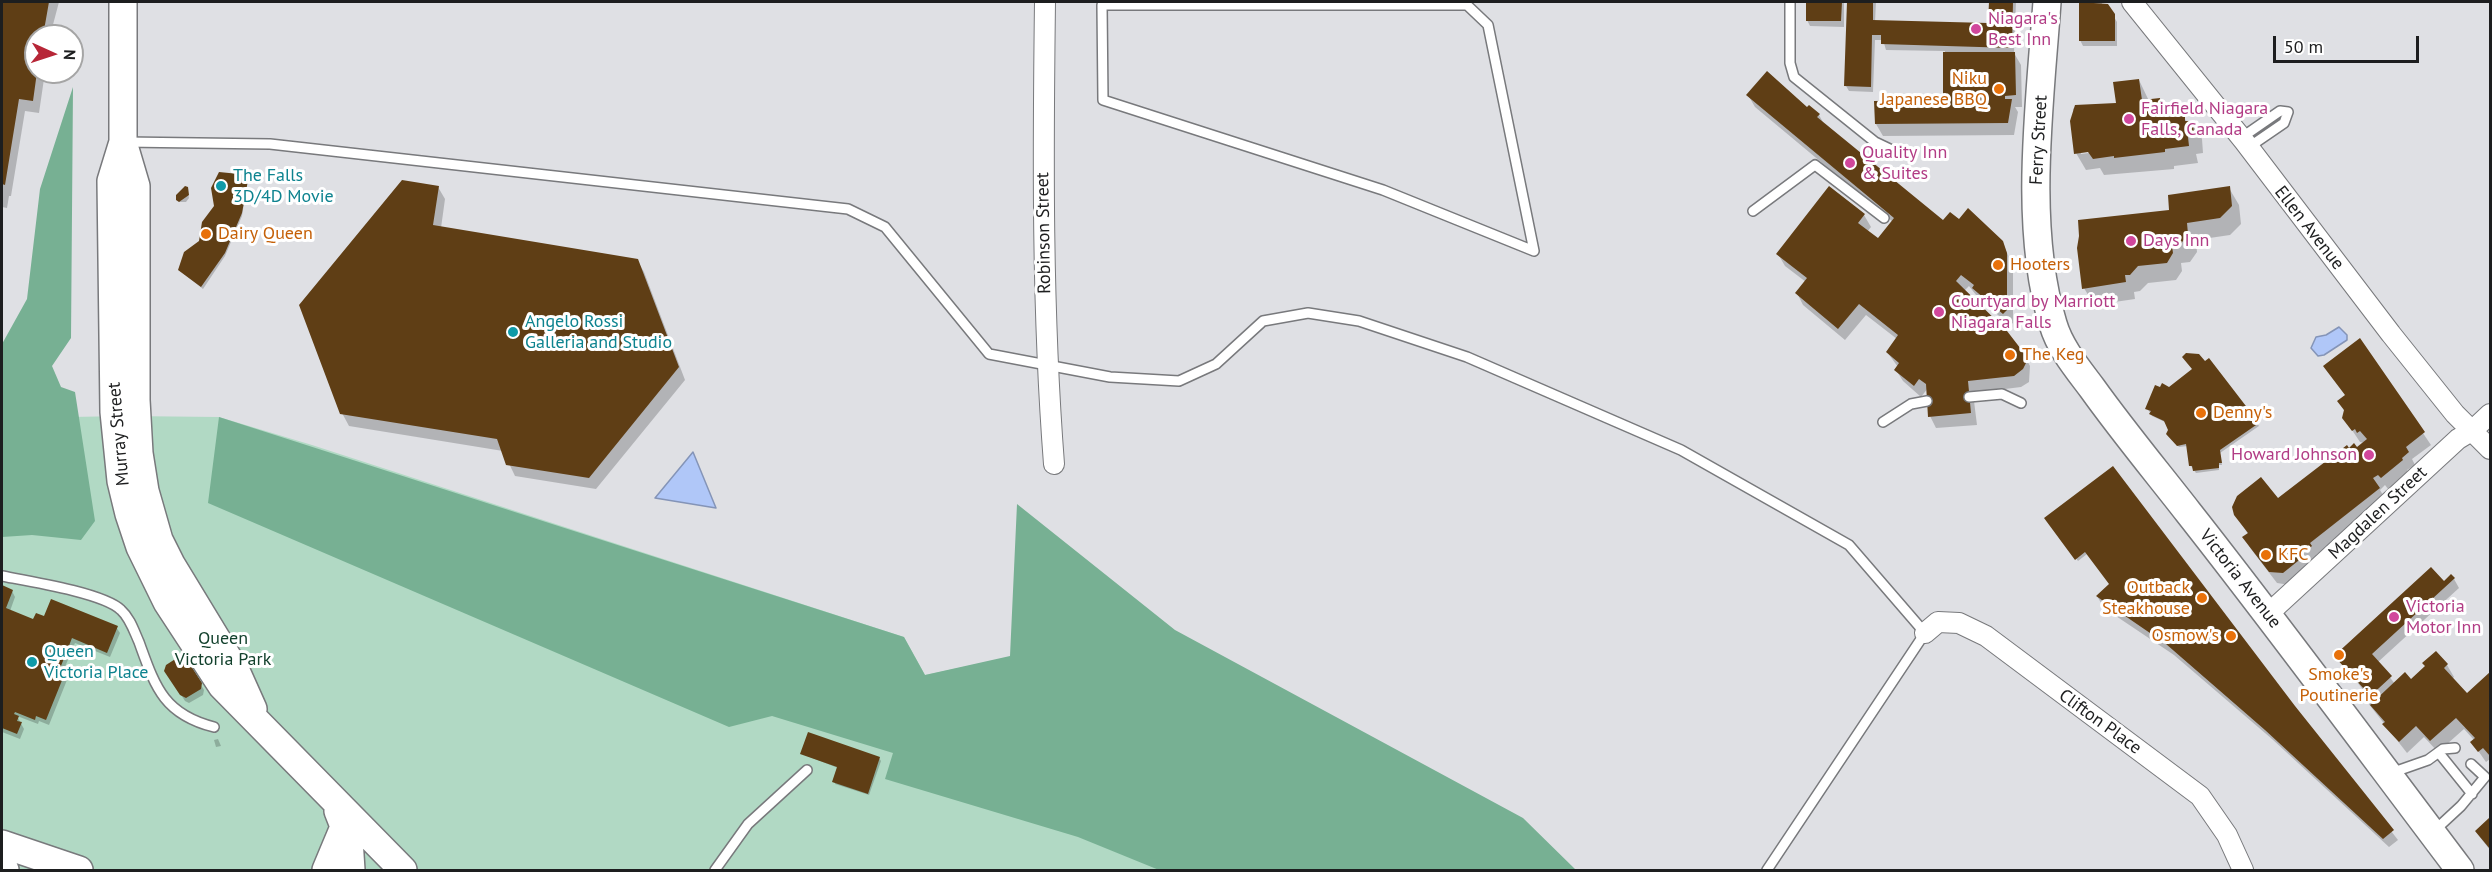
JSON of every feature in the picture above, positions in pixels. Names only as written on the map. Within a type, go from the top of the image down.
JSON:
[{"type":"main road","name":"Murray Street","points":[[123,2],[123,142],[136,186],[136,400],[139,453],[145,491],[159,540],[171,564],[236,671],[259,724],[403,870]]},
{"type":"main road","name":"Ferry Street","points":[[2043,277],[2036,177],[2047,2]]},
{"type":"main road","name":"Victoria Avenue","points":[[2043,277],[2053,325],[2064,351],[2268,614],[2460,870]]},
{"type":"main road","points":[[331,798],[349,839],[351,870]]},
{"type":"main road","points":[[326,870],[344,827]]},
{"type":"main road","points":[[2,844],[79,870]]},
{"type":"street","name":"Robinson Street","points":[[1045,2],[1042,223],[1046,366],[1054,464]]},
{"type":"street","name":"Ellen Avenue","points":[[2132,2],[2245,142],[2455,414],[2490,449]]},
{"type":"street","name":"Magdalen Street","points":[[2268,614],[2458,439],[2473,430],[2490,414]]},
{"type":"street","name":"Clifton Place","points":[[1925,633],[1938,622],[1959,623],[1986,636],[2200,796],[2227,835],[2243,870]]},
{"type":"lane","points":[[1790,2],[1790,63],[1794,77],[1875,142],[1896,152]]},
{"type":"lane","points":[[1307,3],[1467,5],[1488,26],[1534,251],[1383,190],[1103,100],[1102,5],[1307,3]]},
{"type":"lane","points":[[123,142],[270,144],[848,209],[885,227],[989,354],[1110,377],[1179,381],[1216,364],[1263,321],[1308,313],[1359,321],[1467,357],[1681,450],[1849,545],[1925,633],[1767,870]]},
{"type":"lane","points":[[1754,210],[1815,165],[1884,218]]},
{"type":"lane","points":[[1969,397],[2002,394],[2021,403]]},
{"type":"lane","points":[[1882,422],[1911,404],[1927,401]]},
{"type":"lane","points":[[2,576],[95,597],[120,609],[134,631],[158,691],[187,717],[214,727]]},
{"type":"lane","points":[[2388,775],[2439,753],[2447,747],[2455,748]]},
{"type":"lane","points":[[2439,753],[2472,794]]},
{"type":"lane","points":[[2432,833],[2472,794],[2485,777],[2471,764]]},
{"type":"lane","points":[[715,870],[748,824],[807,770]]},
{"type":"green space","points":[[73,87],[71,338],[52,366],[61,387],[75,392],[95,521],[81,540],[32,535],[2,537],[2,344],[27,299],[40,189]]},
{"type":"green space","name":"Queen Victoria Park","points":[[70,417],[219,417],[312,445],[904,637],[925,675],[1010,657],[1469,870],[2,870],[2,428]]},
{"type":"green space","points":[[219,417],[904,637],[925,675],[1010,656],[1017,504],[1175,630],[1523,818],[1576,870],[1159,870],[1078,837],[885,779],[893,753],[772,716],[729,727],[208,503]]},
{"type":"water","points":[[2339,327],[2347,335],[2347,340],[2324,355],[2318,356],[2311,348],[2316,337],[2326,335]]},
{"type":"water","points":[[693,452],[716,508],[655,498]]},
{"type":"building","points":[[2,2],[49,2],[45,24],[24,24],[24,84],[35,84],[33,101],[19,99],[5,185],[2,184]]},
{"type":"building","points":[[1806,2],[1842,2],[1841,21],[1806,21]]},
{"type":"building","points":[[1847,2],[1873,2],[1873,20],[1988,23],[1989,2],[2013,2],[2012,48],[1881,44],[1881,35],[1872,35],[1871,87],[1844,86]]},
{"type":"building","points":[[2079,2],[2108,4],[2115,14],[2115,41],[2079,41]]},
{"type":"building","points":[[1943,52],[2015,52],[2016,95],[2005,96],[2005,99],[2012,99],[2008,123],[1875,124],[1874,101],[1943,100]]},
{"type":"building","points":[[1767,71],[1807,107],[1809,105],[1820,114],[1817,117],[1943,220],[1950,212],[1959,219],[1968,208],[2003,241],[2007,253],[2007,310],[2003,314],[1972,288],[1974,285],[1961,275],[1956,281],[2007,331],[2024,353],[2026,363],[2023,369],[2014,376],[1968,381],[1971,413],[1928,417],[1926,384],[1919,379],[1914,386],[1894,370],[1899,363],[1886,352],[1898,335],[1859,304],[1838,329],[1795,293],[1807,278],[1776,254],[1829,186],[1865,214],[1858,223],[1878,238],[1894,218],[1746,95]]},
{"type":"building","name":"Fairfield Niagara Falls, Canada","points":[[2139,79],[2142,100],[2160,98],[2161,113],[2167,113],[2167,117],[2185,115],[2185,121],[2193,121],[2194,136],[2188,137],[2189,146],[2165,149],[2165,152],[2114,158],[2114,156],[2093,159],[2088,152],[2074,154],[2070,121],[2075,105],[2116,103],[2113,82]]},
{"type":"building","points":[[219,172],[249,175],[242,213],[225,253],[201,287],[178,270],[184,252],[199,241],[202,222],[214,206],[211,188]]},
{"type":"building","points":[[402,180],[439,186],[433,225],[638,259],[679,367],[589,478],[506,465],[497,439],[340,414],[299,305]]},
{"type":"building","points":[[185,186],[188,187],[189,195],[179,202],[176,200],[176,195]]},
{"type":"building","name":"Days Inn","points":[[2230,186],[2232,206],[2220,218],[2187,223],[2188,234],[2180,245],[2172,246],[2173,253],[2167,263],[2138,266],[2130,275],[2125,275],[2126,282],[2082,289],[2077,248],[2078,220],[2169,210],[2168,195]]},
{"type":"building","name":"Howard Johnson","points":[[2360,338],[2425,432],[2406,447],[2409,452],[2402,458],[2403,460],[2381,478],[2378,475],[2373,478],[2380,488],[2310,543],[2312,546],[2301,555],[2303,557],[2283,573],[2269,572],[2242,537],[2248,533],[2234,515],[2232,507],[2237,496],[2261,477],[2278,498],[2347,445],[2349,448],[2354,443],[2357,447],[2367,439],[2360,431],[2357,433],[2355,429],[2352,431],[2342,418],[2344,410],[2337,401],[2345,395],[2323,366]]},
{"type":"building","name":"Denny's","points":[[2186,353],[2199,354],[2205,361],[2209,358],[2259,423],[2220,450],[2222,463],[2219,463],[2219,468],[2193,471],[2192,466],[2189,466],[2186,444],[2177,446],[2166,434],[2168,430],[2164,421],[2149,414],[2151,411],[2145,409],[2155,385],[2160,387],[2162,383],[2169,387],[2192,369],[2182,357]]},
{"type":"building","points":[[2113,466],[2295,706],[2394,830],[2383,839],[2265,730],[2166,644],[2096,596],[2109,584],[2085,552],[2075,560],[2044,518]]},
{"type":"building","name":"Victoria Motor Inn","points":[[2431,567],[2444,581],[2451,574],[2455,578],[2372,654],[2392,676],[2366,700],[2361,694],[2365,690],[2334,656]]},
{"type":"building","name":"Queen Victoria Place","points":[[2,585],[13,590],[6,608],[33,619],[36,613],[44,616],[51,599],[118,626],[107,653],[72,638],[59,671],[65,673],[46,720],[36,716],[35,720],[15,712],[14,714],[19,716],[17,721],[22,722],[17,734],[2,728]]},
{"type":"building","points":[[2436,651],[2448,664],[2444,668],[2467,693],[2490,672],[2490,756],[2483,748],[2478,752],[2470,742],[2475,738],[2456,718],[2430,741],[2416,726],[2399,742],[2382,724],[2385,722],[2370,705],[2405,672],[2411,679],[2425,666],[2422,663]]},
{"type":"building","points":[[180,656],[186,658],[202,683],[201,689],[186,698],[180,695],[164,671],[166,665]]},
{"type":"building","points":[[808,732],[880,757],[868,794],[832,782],[837,767],[800,754]]},
{"type":"building","points":[[2490,819],[2490,849],[2475,831]]},
{"type":"place","name":"Niagara's Best Inn","points":[[1976,29]]},
{"type":"place","name":"Niku Japanese BBQ","points":[[1999,89]]},
{"type":"place","name":"Fairfield Niagara Falls, Canada","points":[[2129,119]]},
{"type":"place","name":"Quality Inn & Suites","points":[[1850,163]]},
{"type":"place","name":"The Falls 3D/4D Movie","points":[[221,186]]},
{"type":"place","name":"Dairy Queen","points":[[206,234]]},
{"type":"place","name":"Days Inn","points":[[2131,241]]},
{"type":"place","name":"Hooters","points":[[1998,265]]},
{"type":"place","name":"Courtyard by Marriott Niagara Falls","points":[[1939,312]]},
{"type":"place","name":"Angelo Rossi Galleria and Studio","points":[[513,332]]},
{"type":"place","name":"The Keg","points":[[2010,355]]},
{"type":"place","name":"Denny's","points":[[2201,413]]},
{"type":"place","name":"Howard Johnson","points":[[2369,455]]},
{"type":"place","name":"KFC","points":[[2266,555]]},
{"type":"place","name":"Outback Steakhouse","points":[[2202,598]]},
{"type":"place","name":"Victoria Motor Inn","points":[[2394,617]]},
{"type":"place","name":"Osmow's","points":[[2231,636]]},
{"type":"place","name":"Smoke's Poutinerie","points":[[2339,655]]},
{"type":"place","name":"Queen Victoria Place","points":[[32,662]]}]
